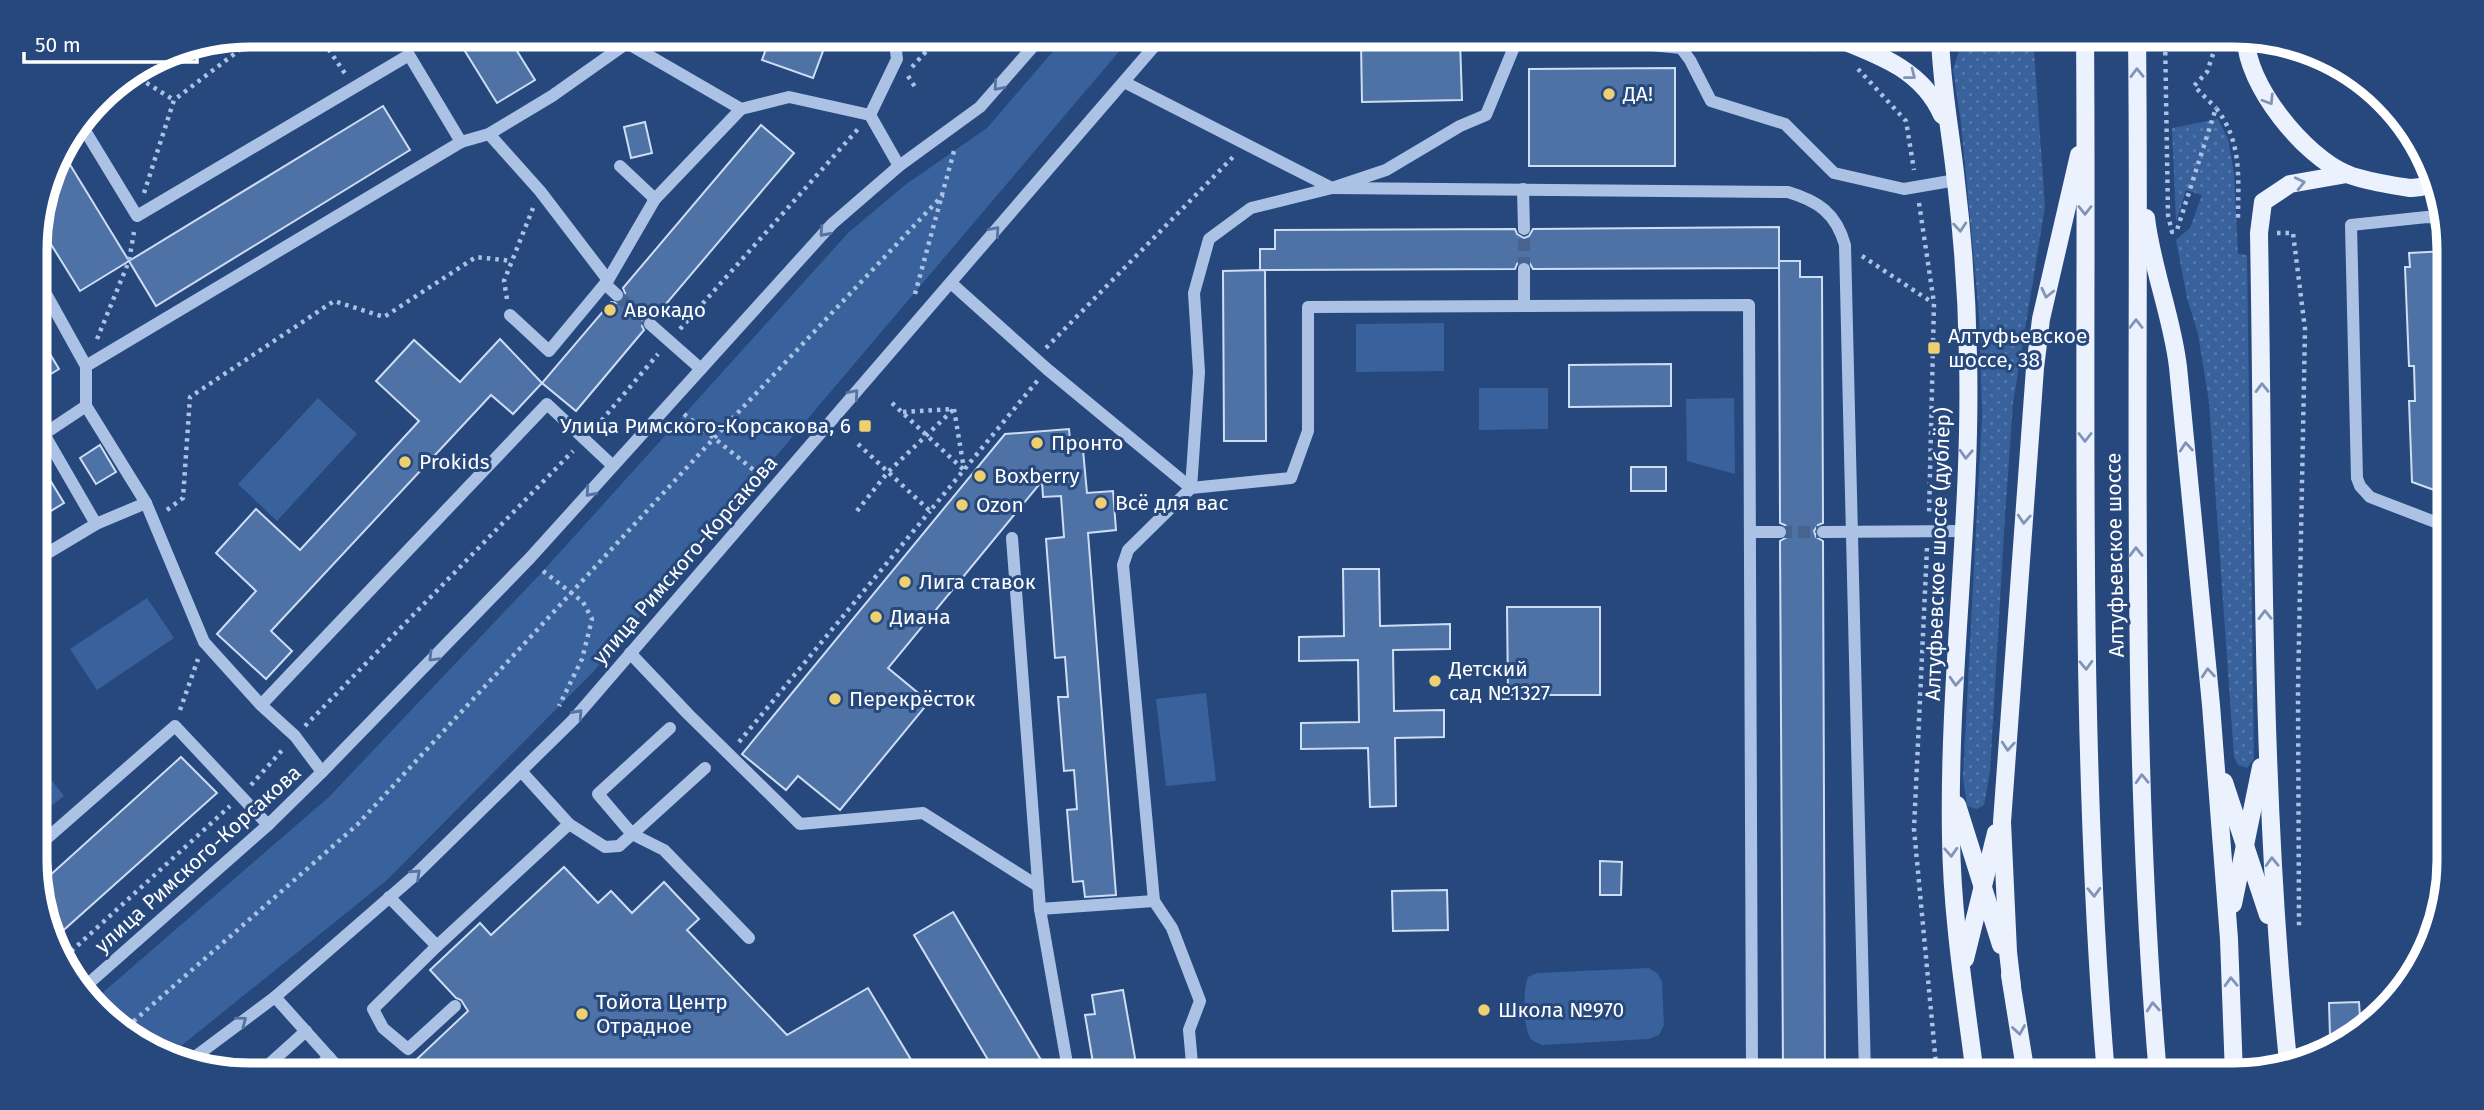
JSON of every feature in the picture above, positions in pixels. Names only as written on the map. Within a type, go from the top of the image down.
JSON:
[{"type":"main road","points":[[1858,47],[1906,70],[1930,93],[1939,106],[1949,135]]},
{"type":"main road","name":"Алтуфьевское шоссе (дублёр)","points":[[1943,47],[1942,81],[1956,180],[1964,265],[1968,358],[1968,428],[1952,760],[1951,840],[1953,887],[1974,1062]]},
{"type":"main road","name":"Алтуфьевское шоссе","points":[[2085,47],[2085,625],[2095,905],[2105,1062]]},
{"type":"main road","name":"Алтуфьевское шоссе","points":[[2137,47],[2137,623],[2147,903],[2157,1062]]},
{"type":"main road","points":[[2245,48],[2255,76],[2283,123],[2314,152],[2347,174],[2413,188],[2426,186]]},
{"type":"main road","points":[[2012,986],[2003,866],[2004,792],[2037,346],[2085,131]]},
{"type":"main road","points":[[2137,148],[2150,251],[2179,367],[2230,939],[2234,1062]]},
{"type":"main road","points":[[2287,1055],[2277,954],[2267,708],[2259,233],[2263,202],[2290,184],[2347,174]]},
{"type":"main road","points":[[2230,939],[2233,905],[2261,770],[2267,708]]},
{"type":"main road","points":[[2213,741],[2219,767],[2267,909],[2277,954]]},
{"type":"main road","points":[[1952,760],[1958,808],[2005,955],[2024,1062]]},
{"type":"main road","points":[[1964,988],[1966,957],[2004,792]]},
{"type":"street","points":[[86,366],[461,142],[489,134],[552,96],[618,47]]},
{"type":"street","points":[[642,47],[741,109]]},
{"type":"street","points":[[870,115],[897,59],[896,47]]},
{"type":"street","name":"улица Римского-Корсакова","points":[[89,983],[268,825],[322,772],[530,558],[832,224],[899,166],[980,107],[1032,47]]},
{"type":"street","name":"улица Римского-Корсакова","points":[[197,1055],[275,997],[389,897],[573,720],[1154,47]]},
{"type":"street","points":[[1191,488],[1199,372],[1194,293],[1209,239],[1251,208],[1332,188],[1386,170],[1460,126],[1486,115],[1514,47]]},
{"type":"street","points":[[1671,47],[1681,48],[1690,60],[1711,101],[1785,124],[1834,173],[1904,189],[1956,180]]},
{"type":"street","points":[[86,132],[136,216],[409,55],[461,142]]},
{"type":"street","points":[[1124,82],[1332,188],[1788,192],[1810,199],[1840,225],[1845,244],[1865,1062]]},
{"type":"street","points":[[510,315],[549,351],[606,282],[655,199],[741,109],[789,97],[870,115],[899,166]]},
{"type":"street","points":[[489,134],[540,191],[617,295]]},
{"type":"street","points":[[620,166],[655,199]]},
{"type":"street","points":[[2413,188],[2427,191]]},
{"type":"street","points":[[1523,189],[1524,229]]},
{"type":"street","points":[[2434,217],[2351,225],[2357,478],[2370,497],[2437,523]]},
{"type":"street","points":[[1524,269],[1524,306]]},
{"type":"street","points":[[951,282],[1047,369],[1191,488]]},
{"type":"street","points":[[48,297],[86,366],[86,406],[146,503],[204,642],[261,705],[295,736],[322,772]]},
{"type":"street","points":[[1192,1063],[1189,1030],[1200,1000],[1172,928],[1154,901],[1123,565],[1128,550],[1191,488],[1291,478],[1308,430],[1308,307],[1749,305],[1752,1062]]},
{"type":"street","points":[[650,324],[701,369]]},
{"type":"street","points":[[261,705],[547,404],[613,467]]},
{"type":"street","points":[[48,432],[86,406]]},
{"type":"street","points":[[48,449],[96,524]]},
{"type":"street","points":[[47,553],[96,524],[146,503]]},
{"type":"street","points":[[1823,532],[1962,531]]},
{"type":"street","points":[[1750,532],[1780,532]]},
{"type":"street","points":[[1012,538],[1040,909],[1067,1063]]},
{"type":"street","points":[[630,653],[800,824],[923,813],[1038,886]]},
{"type":"street","points":[[47,838],[175,726],[268,825]]},
{"type":"street","points":[[670,728],[598,794],[632,834],[664,850],[749,939]]},
{"type":"street","points":[[521,771],[569,824],[605,846],[619,846],[705,768]]},
{"type":"street","points":[[455,1006],[408,1049],[383,1028],[373,1009],[569,824]]},
{"type":"street","points":[[389,897],[437,946]]},
{"type":"street","points":[[1040,909],[1154,901]]},
{"type":"street","points":[[275,997],[334,1063]]},
{"type":"street","points":[[270,1063],[306,1031]]},
{"type":"street","points":[[323,1063],[329,1057]]},
{"type":"path","points":[[327,47],[354,87]]},
{"type":"path","points":[[1805,47],[1827,54]]},
{"type":"path","points":[[2165,47],[2168,215],[2172,232],[2177,230],[2216,108]]},
{"type":"path","points":[[2211,47],[2207,72],[2194,86],[2216,108],[2235,141],[2239,233]]},
{"type":"path","points":[[86,366],[129,261],[136,216],[174,100],[243,48]]},
{"type":"path","points":[[1851,62],[1906,121],[1934,303],[1928,531],[1914,829],[1936,1062]]},
{"type":"path","points":[[141,80],[174,100]]},
{"type":"path","points":[[70,952],[242,795],[295,736],[584,440],[870,115]]},
{"type":"path","points":[[1036,359],[1246,144]]},
{"type":"path","points":[[915,294],[954,151]]},
{"type":"path","points":[[510,315],[504,281],[540,191]]},
{"type":"path","points":[[131,1024],[357,825],[715,437],[943,195]]},
{"type":"path","points":[[2276,233],[2293,233],[2305,329],[2298,690],[2300,937]]},
{"type":"path","points":[[1845,244],[1934,303]]},
{"type":"path","points":[[153,520],[183,498],[190,397],[334,301],[384,317],[476,257],[512,261]]},
{"type":"path","points":[[729,754],[1047,369]]},
{"type":"path","points":[[892,403],[964,470]]},
{"type":"path","points":[[954,409],[964,470]]},
{"type":"path","points":[[903,412],[954,409]]},
{"type":"path","points":[[857,511],[888,472],[954,409]]},
{"type":"path","points":[[684,414],[760,475]]},
{"type":"path","points":[[858,444],[930,511]]},
{"type":"path","points":[[543,571],[583,602],[592,619],[583,659],[559,706]]},
{"type":"path","points":[[175,726],[204,642]]},
{"type":"shaded area","points":[[1057,47],[1123,47],[593,672],[386,881],[177,1049],[149,1036],[107,1003],[100,995],[329,797],[543,571],[848,233],[905,185],[987,128]]},
{"type":"shaded area","points":[[1960,47],[2034,47],[2045,207],[2013,403],[1990,772],[1984,805],[1977,809],[1967,806],[1963,777],[1982,416],[1979,315],[1961,123],[1953,69]]},
{"type":"shaded area","points":[[2218,119],[2228,139],[2234,173],[2238,254],[2247,255],[2254,759],[2247,768],[2238,765],[2234,757],[2209,402],[2198,334],[2187,298],[2176,240],[2190,228],[2202,195],[2186,190],[2176,222],[2172,128]]},
{"type":"shaded area","points":[[1444,323],[1444,371],[1356,372],[1356,324]]},
{"type":"shaded area","points":[[1479,388],[1548,388],[1548,429],[1479,430]]},
{"type":"shaded area","points":[[318,398],[357,434],[277,521],[238,484]]},
{"type":"shaded area","points":[[1734,398],[1735,474],[1687,461],[1686,399]]},
{"type":"shaded area","points":[[147,598],[174,638],[97,690],[70,649]]},
{"type":"shaded area","points":[[1206,693],[1216,781],[1166,786],[1156,699]]},
{"type":"shaded area","points":[[47,775],[64,796],[47,809]]},
{"type":"shaded area","points":[[1649,968],[1658,974],[1662,982],[1664,1025],[1659,1035],[1649,1039],[1542,1045],[1532,1040],[1529,1035],[1524,1009],[1528,977],[1537,973]]},
{"type":"building","points":[[462,47],[514,47],[535,80],[497,103]]},
{"type":"building","points":[[767,47],[825,47],[813,78],[762,60]]},
{"type":"building","points":[[1361,47],[1460,47],[1462,100],[1362,102]]},
{"type":"building","points":[[1675,68],[1675,166],[1529,166],[1529,69]]},
{"type":"building","points":[[383,106],[410,150],[156,306],[129,261]]},
{"type":"building","points":[[645,122],[652,153],[631,158],[624,127]]},
{"type":"building","points":[[761,125],[794,153],[655,317],[648,316],[643,319],[644,330],[576,411],[542,383],[611,302],[619,303],[624,300],[623,288]]},
{"type":"building","points":[[68,161],[129,261],[80,291],[48,239],[54,198]]},
{"type":"building","points":[[1779,227],[1779,268],[1533,269],[1529,262],[1523,260],[1515,269],[1260,270],[1260,249],[1275,249],[1275,230],[1515,229],[1517,234],[1524,238],[1529,236],[1533,229]]},
{"type":"building","points":[[2437,252],[2437,491],[2412,482],[2409,401],[2415,401],[2414,366],[2409,366],[2405,267],[2410,267],[2409,253]]},
{"type":"building","points":[[1779,261],[1800,261],[1800,277],[1822,277],[1823,523],[1814,531],[1816,537],[1823,541],[1825,1062],[1783,1062],[1780,541],[1787,537],[1789,531],[1780,523]]},
{"type":"building","points":[[1265,270],[1266,441],[1224,441],[1223,271]]},
{"type":"building","points":[[500,339],[542,383],[513,414],[491,395],[271,631],[292,651],[266,679],[217,634],[256,591],[216,553],[256,509],[300,550],[419,421],[376,381],[414,340],[460,382]]},
{"type":"building","points":[[48,351],[59,369],[48,376]]},
{"type":"building","points":[[1671,364],[1671,406],[1569,407],[1569,365]]},
{"type":"building","points":[[1069,429],[1070,440],[1082,439],[1087,493],[1113,491],[1116,530],[1088,533],[1116,895],[1085,897],[1083,881],[1073,882],[1067,810],[1077,809],[1074,770],[1064,771],[1058,697],[1068,697],[1065,657],[1055,658],[1046,539],[1064,537],[1061,496],[1043,497],[1042,481],[888,668],[929,702],[840,810],[798,776],[786,790],[742,754],[1005,434]]},
{"type":"building","points":[[100,445],[116,472],[96,484],[80,458]]},
{"type":"building","points":[[1631,467],[1666,467],[1666,491],[1631,491]]},
{"type":"building","points":[[48,476],[64,503],[48,513]]},
{"type":"building","points":[[1343,569],[1379,569],[1380,626],[1450,624],[1450,649],[1393,650],[1394,711],[1444,710],[1444,737],[1395,738],[1396,806],[1370,807],[1368,748],[1301,749],[1301,723],[1359,722],[1358,660],[1299,661],[1299,637],[1344,636]]},
{"type":"building","points":[[1507,607],[1600,607],[1600,695],[1508,695]]},
{"type":"building","points":[[181,757],[217,793],[61,932],[54,912],[48,877]]},
{"type":"building","points":[[1600,861],[1622,862],[1621,895],[1600,895]]},
{"type":"building","points":[[564,867],[598,903],[611,891],[632,913],[664,882],[699,919],[687,930],[787,1035],[868,988],[913,1063],[849,1063],[847,1060],[842,1063],[419,1063],[416,1060],[468,1011],[461,1000],[430,970],[480,923],[491,935]]},
{"type":"building","points":[[1447,890],[1448,930],[1393,931],[1392,891]]},
{"type":"building","points":[[953,912],[1043,1063],[990,1063],[914,935]]},
{"type":"building","points":[[1123,990],[1136,1063],[1093,1063],[1085,1015],[1095,1014],[1092,995]]},
{"type":"building","points":[[2359,1002],[2360,1018],[2336,1035],[2330,1036],[2329,1003]]},
{"type":"tunnel","points":[[1524,229],[1524,269]]},
{"type":"tunnel","points":[[617,295],[650,324]]},
{"type":"tunnel","points":[[1780,532],[1823,532]]},
{"type":"place","name":"ДА!","points":[[1609,94]]},
{"type":"place","name":"Авокадо","points":[[610,310]]},
{"type":"place","name":"Алтуфьевское шоссе, 38","points":[[1934,348]]},
{"type":"place","name":"Улица Римского-Корсакова, 6","points":[[865,426]]},
{"type":"place","name":"Пронто","points":[[1037,443]]},
{"type":"place","name":"Prokids","points":[[405,462]]},
{"type":"place","name":"Boxberry","points":[[980,476]]},
{"type":"place","name":"Всё для вас","points":[[1101,503]]},
{"type":"place","name":"Ozon","points":[[962,505]]},
{"type":"place","name":"Лига ставок","points":[[905,582]]},
{"type":"place","name":"Диана","points":[[876,617]]},
{"type":"place","name":"Детский сад №1327","points":[[1435,681]]},
{"type":"place","name":"Перекрёсток","points":[[835,699]]},
{"type":"place","name":"Школа №970","points":[[1484,1010]]},
{"type":"place","name":"Тойота Центр Отрадное","points":[[582,1014]]}]
